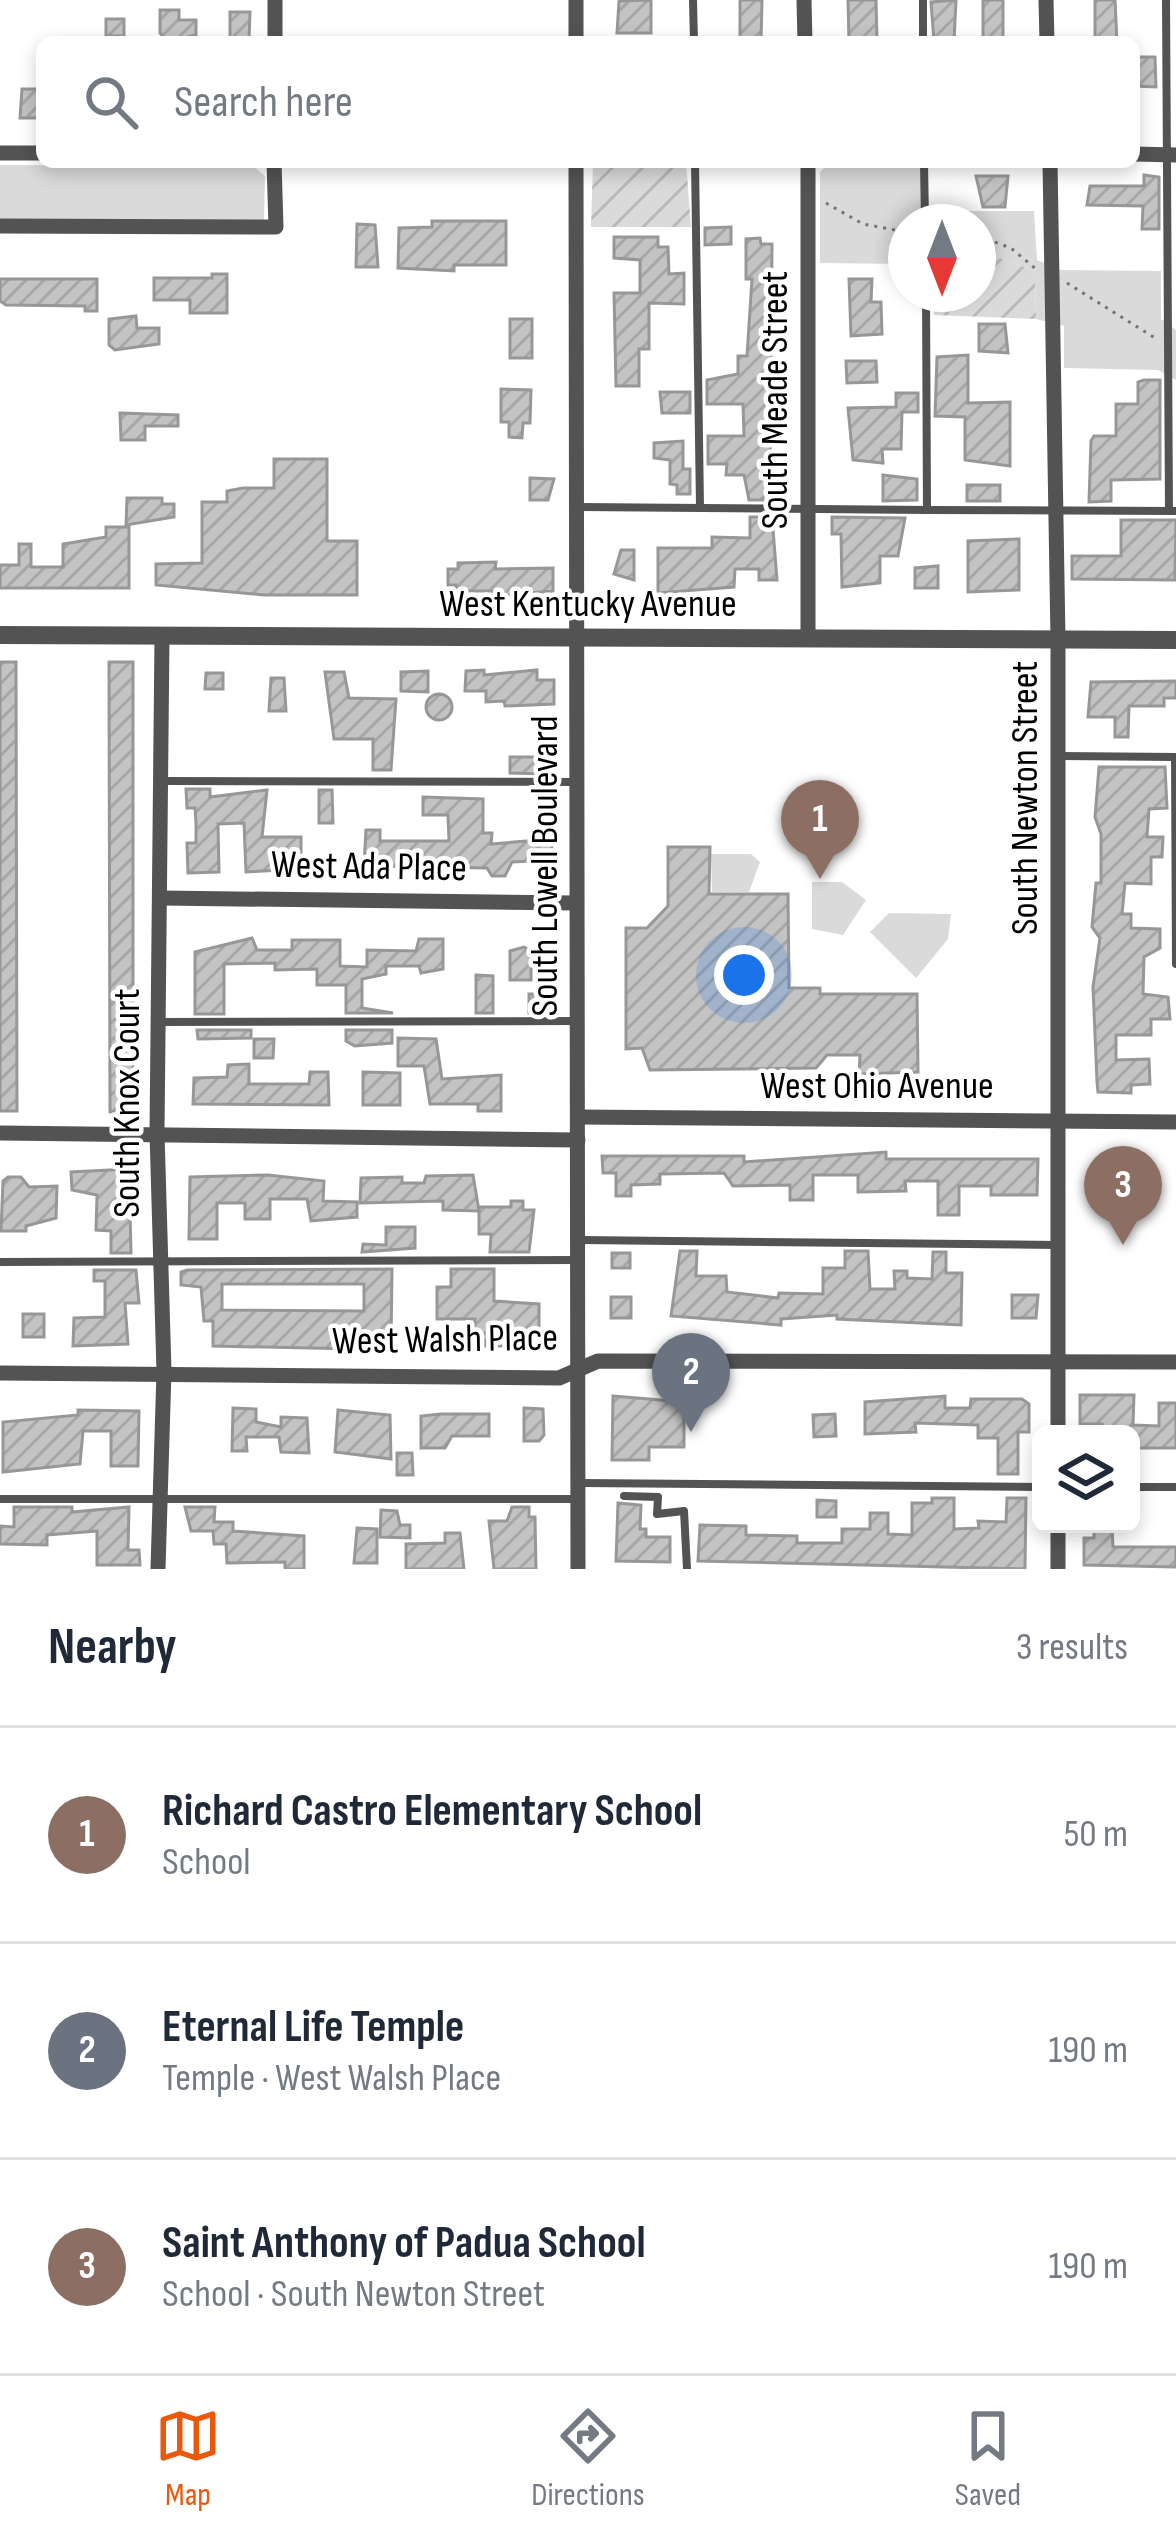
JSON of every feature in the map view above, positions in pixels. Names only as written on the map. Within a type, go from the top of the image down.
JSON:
[{"type":"street","points":[[275,0],[275,36]]},
{"type":"street","points":[[576,0],[576,36]]},
{"type":"street","points":[[804,0],[805,36]]},
{"type":"street","points":[[1046,0],[1047,36]]},
{"type":"street","points":[[0,152],[36,153]]},
{"type":"street","points":[[1140,154],[1172,155]]},
{"type":"street","points":[[0,226],[276,226],[274,168]]},
{"type":"street","name":"South Lowell Boulevard","points":[[576,168],[578,1569]]},
{"type":"street","name":"South Meade Street","points":[[808,168],[808,638]]},
{"type":"street","name":"South Newton Street","points":[[1050,168],[1058,639],[1058,1425]]},
{"type":"street","name":"West Kentucky Avenue","points":[[0,635],[1176,640]]},
{"type":"street","name":"South Knox Court","points":[[158,1569],[164,1371],[157,1133],[161,636]]},
{"type":"street","name":"West Ada Place","points":[[161,898],[576,903]]},
{"type":"street","name":"West Ohio Avenue","points":[[578,1117],[1176,1122]]},
{"type":"street","points":[[0,1133],[578,1140]]},
{"type":"street","name":"West Walsh Place","points":[[0,1373],[559,1378],[598,1361],[1176,1362]]},
{"type":"street","points":[[1058,1533],[1058,1569]]},
{"type":"lane","points":[[693,0],[694,36]]},
{"type":"lane","points":[[923,0],[923,36]]},
{"type":"lane","points":[[577,507],[1172,511],[1168,345],[1172,155],[1166,0]]},
{"type":"lane","points":[[695,168],[700,507]]},
{"type":"lane","points":[[925,168],[926,204]]},
{"type":"lane","points":[[926,312],[927,510]]},
{"type":"lane","points":[[1058,756],[1175,757],[1176,964]]},
{"type":"lane","points":[[161,781],[577,782]]},
{"type":"lane","points":[[159,1022],[579,1022]]},
{"type":"lane","points":[[577,1240],[1058,1245]]},
{"type":"lane","points":[[0,1262],[577,1260]]},
{"type":"lane","points":[[1140,1487],[1176,1486]]},
{"type":"lane","points":[[0,1499],[1032,1487]]},
{"type":"lane","points":[[624,1496],[658,1496],[657,1514],[684,1511],[686,1569]]},
{"type":"path","points":[[808,201],[834,204],[888,232]]},
{"type":"path","points":[[996,243],[1011,248],[1052,281],[1073,284],[1168,345]]},
{"type":"shaded area","points":[[0,165],[255,168],[265,176],[264,220],[0,224]]},
{"type":"shaded area","points":[[593,168],[686,168],[691,227],[591,227]]},
{"type":"shaded area","points":[[824,168],[922,168],[922,204],[888,204],[888,264],[820,263],[820,172]]},
{"type":"shaded area","points":[[996,211],[1034,211],[1037,260],[1061,270],[1161,271],[1161,319],[1176,330],[1176,380],[1158,370],[1064,368],[1064,326],[1036,319],[1035,271],[996,257]]},
{"type":"shaded area","points":[[996,257],[1035,271],[1036,319],[934,315],[996,312]]},
{"type":"shaded area","points":[[711,854],[751,854],[760,862],[749,892],[712,892]]},
{"type":"shaded area","points":[[812,882],[842,882],[866,900],[843,935],[812,929]]},
{"type":"shaded area","points":[[889,913],[951,914],[948,939],[916,978],[870,932]]},
{"type":"building","points":[[651,0],[651,33],[617,33],[619,1]]},
{"type":"building","points":[[740,0],[762,0],[761,36],[740,36]]},
{"type":"building","points":[[848,0],[876,0],[877,36],[849,36]]},
{"type":"building","points":[[956,0],[954,36],[934,36],[931,2]]},
{"type":"building","points":[[983,0],[1003,0],[1003,36],[983,36]]},
{"type":"building","points":[[1095,0],[1115,0],[1117,36],[1095,36]]},
{"type":"building","points":[[160,10],[179,10],[179,20],[196,20],[196,35],[160,33]]},
{"type":"building","points":[[230,12],[250,12],[249,36],[230,36]]},
{"type":"building","points":[[106,19],[124,19],[124,36],[106,36]]},
{"type":"building","points":[[1140,57],[1155,57],[1156,87],[1140,86]]},
{"type":"building","points":[[22,89],[36,89],[36,118],[20,118]]},
{"type":"building","points":[[1144,175],[1159,177],[1159,229],[1142,229],[1143,206],[1087,205],[1090,186],[1144,186]]},
{"type":"building","points":[[976,176],[1008,176],[1005,207],[982,204]]},
{"type":"building","points":[[432,221],[506,221],[506,265],[454,265],[454,271],[398,268],[399,228],[432,227]]},
{"type":"building","points":[[357,224],[375,225],[378,267],[356,267]]},
{"type":"building","points":[[731,227],[731,244],[705,245],[705,228]]},
{"type":"building","points":[[614,237],[658,237],[658,247],[668,247],[669,274],[684,273],[684,304],[649,303],[649,349],[639,349],[639,386],[616,386],[614,293],[640,293],[640,260],[614,258]]},
{"type":"building","points":[[760,238],[761,244],[772,244],[770,500],[749,500],[744,475],[726,475],[727,464],[708,464],[708,436],[744,436],[743,404],[707,404],[707,380],[738,374],[738,356],[747,356],[752,279],[746,279],[746,239]]},
{"type":"building","points":[[212,274],[227,274],[227,313],[190,313],[190,300],[154,300],[154,278],[212,278]]},
{"type":"building","points":[[0,279],[97,279],[97,311],[85,311],[85,306],[6,305],[0,301]]},
{"type":"building","points":[[849,279],[872,279],[871,302],[881,302],[882,334],[851,336]]},
{"type":"building","points":[[136,316],[137,328],[159,328],[159,344],[115,350],[109,345],[109,319]]},
{"type":"building","points":[[510,319],[532,319],[532,358],[510,358]]},
{"type":"building","points":[[979,324],[1005,324],[1008,353],[979,351]]},
{"type":"building","points":[[968,355],[968,403],[1010,402],[1010,466],[965,460],[965,417],[935,416],[937,357]]},
{"type":"building","points":[[846,361],[876,361],[877,382],[847,383]]},
{"type":"building","points":[[1160,380],[1160,479],[1111,480],[1111,501],[1089,502],[1091,441],[1094,436],[1116,436],[1116,404],[1138,404],[1138,382]]},
{"type":"building","points":[[501,389],[531,390],[530,423],[523,423],[522,438],[509,437],[509,422],[501,422]]},
{"type":"building","points":[[660,392],[690,392],[690,413],[662,413]]},
{"type":"building","points":[[896,393],[918,393],[918,412],[902,412],[901,449],[882,449],[883,463],[853,460],[848,408],[896,407]]},
{"type":"building","points":[[120,413],[178,415],[178,426],[145,426],[145,440],[121,440]]},
{"type":"building","points":[[683,441],[683,469],[690,469],[690,494],[677,494],[677,485],[670,484],[670,460],[654,458],[654,443]]},
{"type":"building","points":[[274,459],[327,459],[327,541],[357,541],[357,595],[264,595],[156,585],[156,564],[202,563],[202,502],[227,502],[227,491],[274,488]]},
{"type":"building","points":[[883,475],[917,479],[917,500],[883,501]]},
{"type":"building","points":[[530,478],[554,479],[548,500],[530,500]]},
{"type":"building","points":[[967,485],[1000,485],[1000,501],[967,501]]},
{"type":"building","points":[[127,498],[162,498],[162,504],[174,504],[174,517],[126,525]]},
{"type":"building","points":[[750,517],[772,517],[777,580],[759,580],[759,569],[735,569],[734,587],[658,593],[658,548],[712,548],[712,537],[750,538]]},
{"type":"building","points":[[832,517],[905,518],[898,556],[880,556],[880,583],[842,587],[841,534],[832,534]]},
{"type":"building","points":[[1121,520],[1176,520],[1175,580],[1072,579],[1072,556],[1121,556]]},
{"type":"building","points":[[106,527],[129,527],[129,588],[0,588],[0,565],[19,565],[19,544],[31,544],[31,567],[63,567],[63,544],[106,537]]},
{"type":"building","points":[[1019,539],[1019,590],[968,592],[968,541]]},
{"type":"building","points":[[621,550],[634,550],[634,580],[614,574]]},
{"type":"building","points":[[496,562],[495,569],[553,568],[553,591],[494,596],[494,591],[456,591],[456,585],[448,585],[448,569],[458,569],[458,563]]},
{"type":"building","points":[[938,566],[938,588],[915,588],[915,568]]},
{"type":"building","points":[[0,662],[16,662],[17,1111],[0,1111]]},
{"type":"building","points":[[109,662],[133,662],[133,1112],[110,1112]]},
{"type":"building","points":[[484,670],[484,675],[537,670],[537,680],[554,680],[554,704],[505,706],[504,701],[486,702],[486,691],[465,691],[466,671]]},
{"type":"building","points":[[428,671],[428,692],[401,691],[401,672]]},
{"type":"building","points":[[325,672],[344,672],[349,698],[396,699],[391,770],[373,770],[373,739],[334,739]]},
{"type":"building","points":[[206,673],[223,673],[223,689],[205,689]]},
{"type":"building","points":[[271,678],[284,678],[286,711],[269,711]]},
{"type":"building","points":[[1176,681],[1176,698],[1164,698],[1164,706],[1129,706],[1128,737],[1115,737],[1115,717],[1088,717],[1091,682]]},
{"type":"building","points":[[439,694],[452,707],[439,720],[426,707]]},
{"type":"building","points":[[510,757],[546,757],[546,774],[510,773]]},
{"type":"building","points":[[1099,767],[1165,767],[1167,808],[1149,809],[1147,837],[1163,837],[1162,857],[1151,857],[1151,884],[1125,883],[1122,914],[1131,914],[1131,928],[1160,929],[1160,948],[1144,957],[1143,994],[1168,997],[1170,1019],[1151,1019],[1151,1035],[1116,1035],[1116,1060],[1149,1059],[1150,1084],[1131,1085],[1131,1093],[1098,1092],[1097,1082],[1093,987],[1100,938],[1092,927],[1096,883],[1101,883],[1101,834],[1095,817]]},
{"type":"building","points":[[186,789],[210,789],[210,797],[267,790],[262,837],[301,837],[301,869],[246,872],[244,823],[218,824],[219,872],[188,873],[187,843],[196,843],[196,823],[195,808],[187,808]]},
{"type":"building","points":[[319,790],[332,790],[333,823],[319,823]]},
{"type":"building","points":[[423,797],[483,799],[483,833],[492,833],[491,844],[552,839],[552,860],[512,862],[505,876],[492,876],[487,868],[364,866],[366,830],[380,830],[380,841],[449,841],[448,815],[423,815]]},
{"type":"building","points":[[668,847],[710,847],[709,894],[788,894],[789,988],[820,988],[820,994],[917,994],[918,1072],[859,1074],[860,1055],[827,1055],[816,1068],[650,1070],[642,1048],[626,1049],[626,928],[647,928],[668,906]]},
{"type":"building","points":[[252,938],[257,950],[292,950],[292,940],[340,940],[340,966],[367,967],[367,950],[416,951],[419,939],[443,939],[443,969],[421,973],[419,966],[386,966],[386,974],[362,979],[362,1008],[393,1013],[346,1013],[346,985],[317,985],[317,969],[275,970],[275,963],[224,964],[224,1014],[195,1014],[195,952]]},
{"type":"building","points":[[524,947],[531,951],[531,980],[510,980],[510,951]]},
{"type":"building","points":[[476,975],[493,976],[493,1013],[476,1013]]},
{"type":"building","points":[[529,994],[549,994],[549,1013],[529,1013]]},
{"type":"building","points":[[197,1030],[251,1030],[251,1038],[198,1039]]},
{"type":"building","points":[[346,1030],[392,1030],[392,1043],[355,1046],[346,1041]]},
{"type":"building","points":[[398,1038],[436,1039],[442,1079],[501,1075],[501,1111],[478,1111],[478,1104],[430,1104],[424,1066],[398,1066]]},
{"type":"building","points":[[254,1039],[274,1039],[273,1058],[254,1058]]},
{"type":"building","points":[[249,1064],[249,1084],[309,1084],[310,1072],[328,1072],[329,1105],[193,1104],[194,1078],[227,1077],[228,1065]]},
{"type":"building","points":[[363,1072],[400,1073],[400,1105],[363,1105]]},
{"type":"building","points":[[886,1152],[886,1159],[1038,1159],[1037,1195],[991,1195],[991,1186],[959,1186],[959,1215],[938,1215],[938,1181],[905,1181],[906,1191],[858,1192],[858,1175],[813,1175],[813,1200],[790,1200],[790,1185],[733,1186],[724,1173],[660,1174],[660,1184],[631,1185],[631,1196],[616,1196],[616,1173],[603,1173],[602,1156],[744,1156],[744,1162]]},
{"type":"building","points":[[129,1169],[131,1253],[111,1253],[111,1231],[96,1230],[97,1195],[72,1190],[71,1172]]},
{"type":"building","points":[[268,1175],[324,1181],[323,1201],[357,1202],[357,1217],[311,1221],[307,1199],[270,1199],[270,1219],[245,1219],[245,1203],[217,1203],[217,1239],[189,1239],[190,1177]]},
{"type":"building","points":[[473,1175],[479,1211],[443,1210],[443,1201],[360,1203],[361,1178],[402,1177],[402,1183],[424,1183],[426,1176]]},
{"type":"building","points":[[21,1177],[29,1187],[57,1186],[56,1218],[26,1226],[26,1231],[1,1231],[3,1181]]},
{"type":"building","points":[[511,1201],[523,1201],[523,1210],[534,1210],[529,1252],[490,1252],[491,1234],[479,1234],[479,1207],[511,1207]]},
{"type":"building","points":[[386,1227],[415,1227],[415,1248],[362,1252],[363,1244],[386,1245]]},
{"type":"building","points":[[680,1251],[697,1251],[696,1276],[726,1276],[727,1292],[778,1298],[779,1293],[823,1294],[823,1268],[845,1268],[845,1251],[868,1251],[870,1289],[895,1289],[894,1271],[907,1271],[907,1278],[932,1279],[933,1252],[946,1252],[946,1273],[962,1273],[961,1325],[837,1319],[837,1315],[781,1319],[781,1325],[671,1316]]},
{"type":"building","points":[[612,1253],[630,1253],[630,1268],[612,1268]]},
{"type":"building","points":[[392,1269],[391,1345],[354,1345],[354,1349],[213,1346],[213,1321],[204,1321],[201,1287],[181,1285],[181,1272]],"holes":[[[222,1284],[364,1284],[364,1311],[222,1310]]]},
{"type":"building","points":[[451,1269],[494,1269],[494,1301],[539,1304],[539,1346],[485,1346],[485,1340],[474,1340],[475,1319],[437,1319],[437,1287],[451,1287]]},
{"type":"building","points":[[94,1270],[136,1270],[139,1303],[125,1303],[128,1344],[73,1346],[74,1318],[105,1317],[105,1281],[94,1281]]},
{"type":"building","points":[[1012,1295],[1038,1295],[1036,1318],[1012,1318]]},
{"type":"building","points":[[611,1297],[631,1297],[631,1318],[611,1318]]},
{"type":"building","points":[[23,1314],[44,1314],[44,1337],[23,1337]]},
{"type":"building","points":[[1080,1395],[1134,1395],[1133,1425],[1080,1424]]},
{"type":"building","points":[[613,1396],[684,1402],[684,1447],[649,1447],[649,1460],[612,1460]]},
{"type":"building","points":[[945,1396],[945,1408],[970,1408],[971,1399],[1022,1399],[1029,1404],[1029,1432],[1018,1432],[1018,1474],[998,1474],[998,1438],[978,1438],[978,1425],[915,1423],[916,1432],[865,1434],[865,1402]]},
{"type":"building","points":[[1159,1403],[1176,1403],[1176,1448],[1140,1448],[1140,1425],[1159,1426]]},
{"type":"building","points":[[233,1408],[256,1409],[256,1422],[281,1427],[281,1417],[307,1418],[309,1453],[281,1452],[279,1437],[246,1437],[247,1451],[232,1451]]},
{"type":"building","points":[[524,1408],[543,1409],[544,1435],[539,1441],[524,1441]]},
{"type":"building","points":[[78,1410],[139,1411],[138,1466],[111,1466],[111,1431],[83,1431],[80,1464],[3,1472],[3,1422],[78,1415]]},
{"type":"building","points":[[338,1410],[390,1415],[391,1459],[335,1452]]},
{"type":"building","points":[[489,1414],[489,1436],[452,1436],[445,1448],[421,1448],[421,1416]]},
{"type":"building","points":[[835,1414],[836,1436],[814,1437],[813,1415]]},
{"type":"building","points":[[397,1453],[412,1453],[413,1475],[397,1475]]},
{"type":"building","points":[[932,1498],[954,1498],[954,1529],[979,1528],[978,1521],[1006,1522],[1007,1498],[1026,1498],[1025,1569],[698,1561],[700,1525],[746,1526],[746,1535],[797,1536],[797,1543],[842,1543],[842,1529],[870,1529],[870,1513],[888,1513],[888,1534],[912,1535],[912,1503],[932,1503]]},
{"type":"building","points":[[817,1500],[836,1501],[836,1517],[817,1517]]},
{"type":"building","points":[[618,1503],[641,1505],[640,1529],[646,1529],[646,1537],[670,1537],[670,1562],[616,1561]]},
{"type":"building","points":[[14,1507],[72,1507],[72,1512],[129,1507],[128,1550],[139,1550],[140,1565],[97,1565],[97,1531],[47,1535],[47,1545],[0,1544],[0,1526],[14,1527]]},
{"type":"building","points":[[185,1507],[215,1507],[214,1522],[233,1522],[233,1531],[304,1536],[304,1569],[285,1569],[285,1562],[227,1563],[226,1544],[214,1544],[213,1531],[191,1531]]},
{"type":"building","points":[[512,1507],[529,1507],[529,1517],[535,1517],[536,1569],[494,1569],[489,1521],[507,1521]]},
{"type":"building","points":[[381,1510],[397,1511],[400,1525],[410,1525],[410,1538],[380,1537]]},
{"type":"building","points":[[357,1528],[377,1529],[377,1563],[354,1563]]},
{"type":"building","points":[[445,1533],[460,1533],[464,1569],[406,1569],[406,1544],[445,1543]]},
{"type":"building","points":[[1094,1533],[1112,1533],[1113,1547],[1176,1547],[1176,1567],[1084,1565],[1084,1538],[1094,1538]]},
{"type":"place","name":"Richard Castro Elementary School","points":[[820,879]]},
{"type":"place","name":"Saint Anthony of Padua School","points":[[1123,1245]]},
{"type":"place","name":"Eternal Life Temple","points":[[691,1432]]}]
